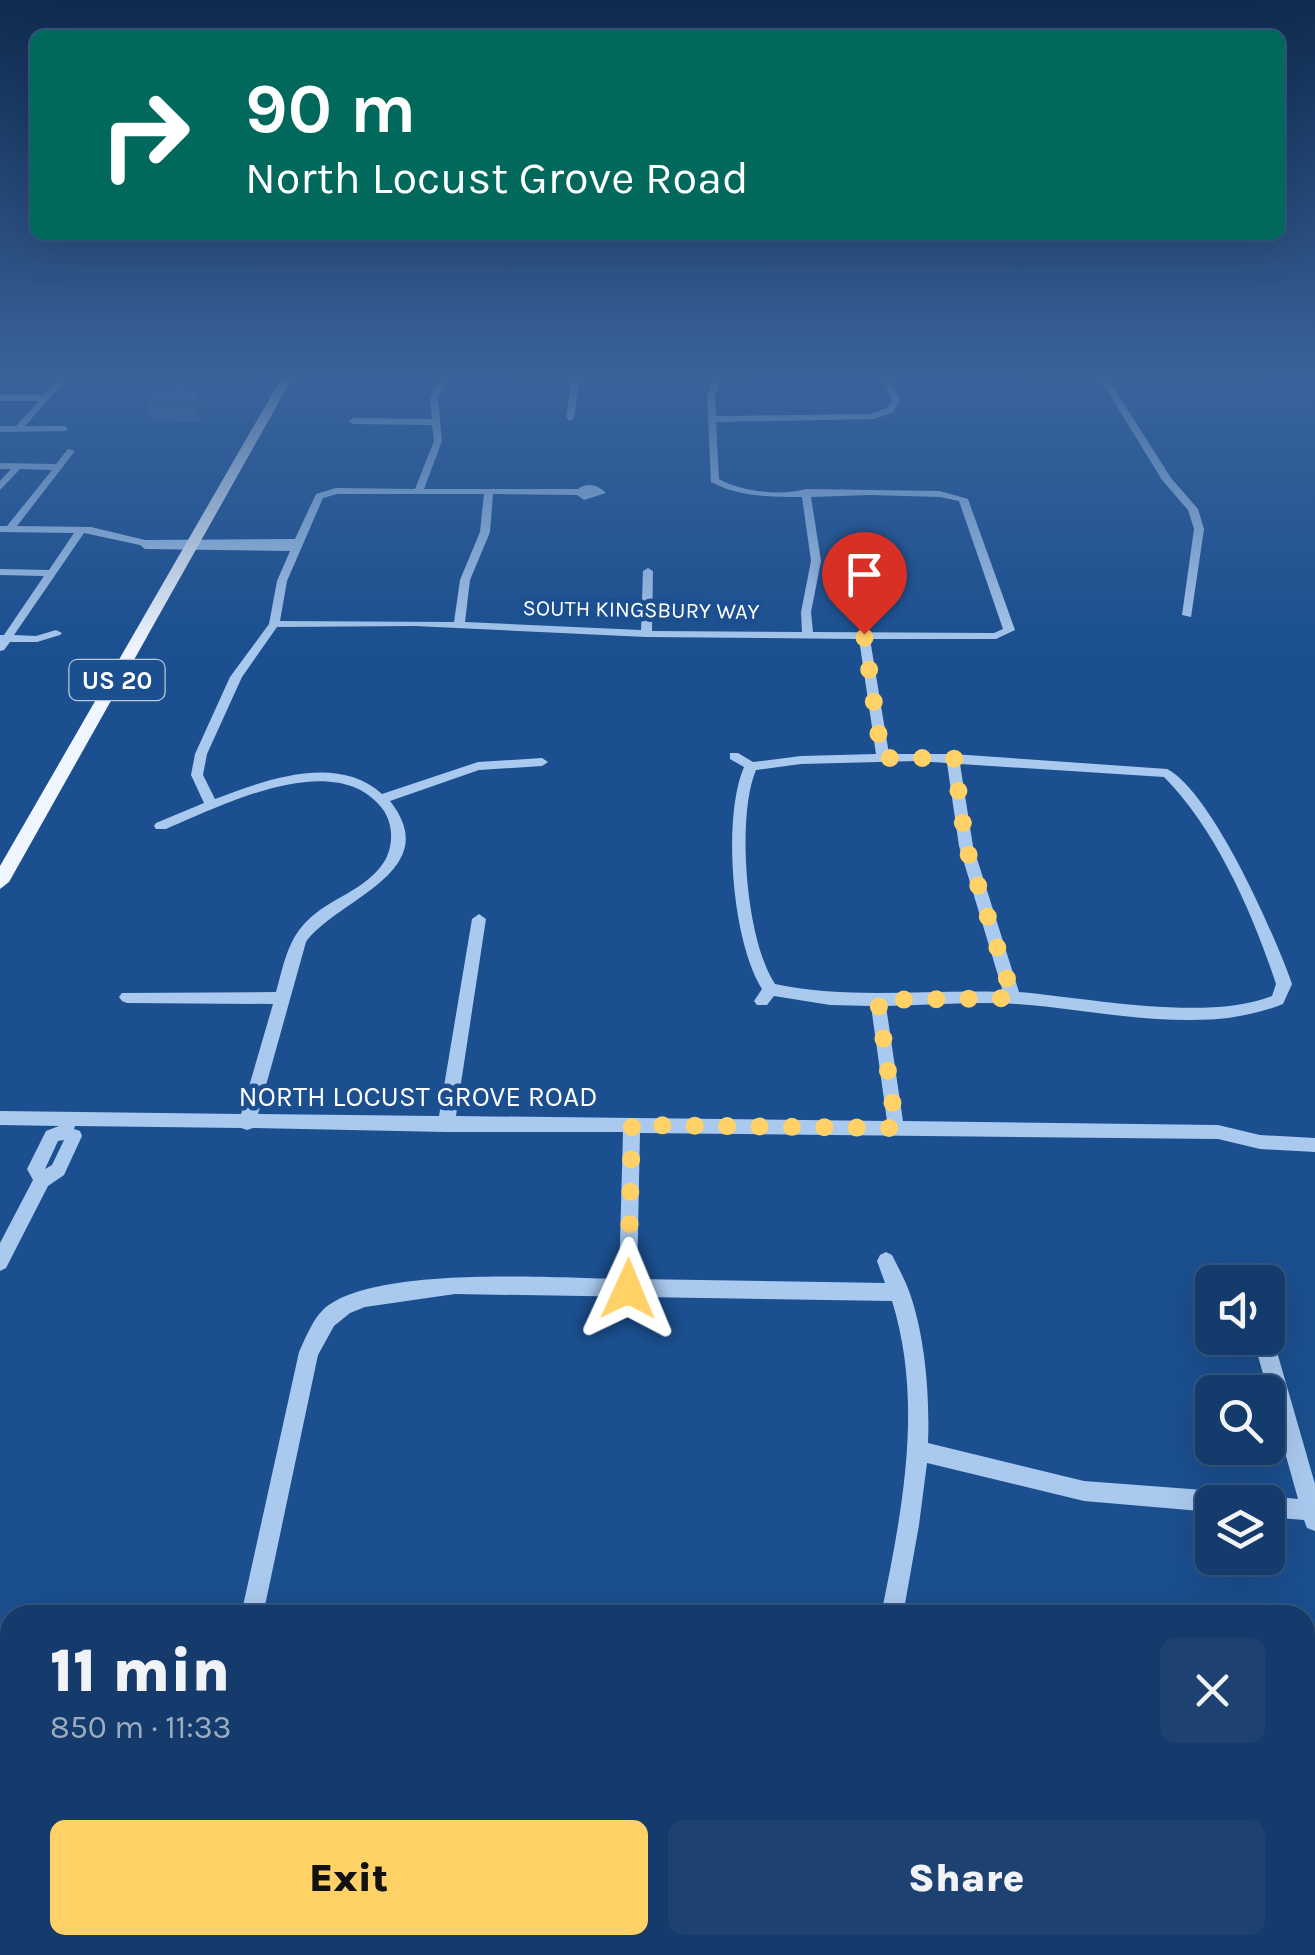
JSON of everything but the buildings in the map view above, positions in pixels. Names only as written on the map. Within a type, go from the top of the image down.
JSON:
[{"type":"main road","name":"US 20","points":[[0,882],[236,468]]},
{"type":"street","points":[[0,488],[16,468]]},
{"type":"street","points":[[5,529],[57,468]]},
{"type":"street","points":[[420,490],[428,468]]},
{"type":"street","points":[[714,468],[714,480],[719,486],[746,494],[806,492],[816,560],[806,612],[808,633]]},
{"type":"street","points":[[1161,468],[1198,522],[1187,615]]},
{"type":"street","points":[[459,624],[465,580],[484,537],[489,491]]},
{"type":"street","points":[[212,806],[198,775],[201,754],[236,678],[274,624],[282,581],[324,493],[580,492]]},
{"type":"street","name":"SOUTH KINGSBURY WAY","points":[[274,624],[459,624],[646,634],[996,636],[1005,632],[1009,626],[966,502],[958,497],[806,492]]},
{"type":"street","points":[[5,529],[81,530],[145,543],[298,545]]},
{"type":"street","points":[[2,641],[81,530]]},
{"type":"street","points":[[646,634],[648,571]]},
{"type":"street","points":[[0,572],[52,572]]},
{"type":"street","points":[[2,641],[36,639],[56,633]]},
{"type":"street","points":[[864,634],[882,758]]},
{"type":"street","points":[[734,756],[751,766],[954,758],[1167,773],[1221,846],[1282,974],[1283,993],[1270,1006],[1259,1008],[1170,1012],[1013,998],[878,1000],[766,995],[741,877],[742,792],[746,771],[751,766]]},
{"type":"street","points":[[954,758],[966,846],[1013,998]]},
{"type":"street","points":[[382,798],[478,766],[542,762]]},
{"type":"street","points":[[161,826],[276,782],[308,777],[350,782],[382,798],[396,818],[399,831],[389,865],[360,895],[306,930],[298,945],[247,1123]]},
{"type":"street","points":[[446,1125],[478,920]]},
{"type":"street","points":[[128,997],[282,998]]},
{"type":"street","points":[[878,1000],[896,1128]]},
{"type":"street","name":"NORTH LOCUST GROVE ROAD","points":[[0,1118],[67,1126],[632,1125],[1218,1132],[1260,1142],[1315,1144]]},
{"type":"street","points":[[628,1289],[632,1125]]},
{"type":"street","points":[[0,1262],[42,1180],[36,1169],[52,1136],[67,1126]]},
{"type":"street","points":[[886,1261],[900,1292],[919,1382],[920,1451],[894,1605]]},
{"type":"street","points":[[254,1605],[308,1352],[337,1301],[475,1283],[900,1292]]},
{"type":"street","points":[[1268,1355],[1314,1515],[1285,1510]]},
{"type":"street","points":[[920,1451],[1084,1490],[1195,1500]]},
{"type":"route","points":[[628,1289],[632,1125],[896,1128],[878,1000],[1013,998],[966,846],[954,758],[882,758],[864,634]]}]
